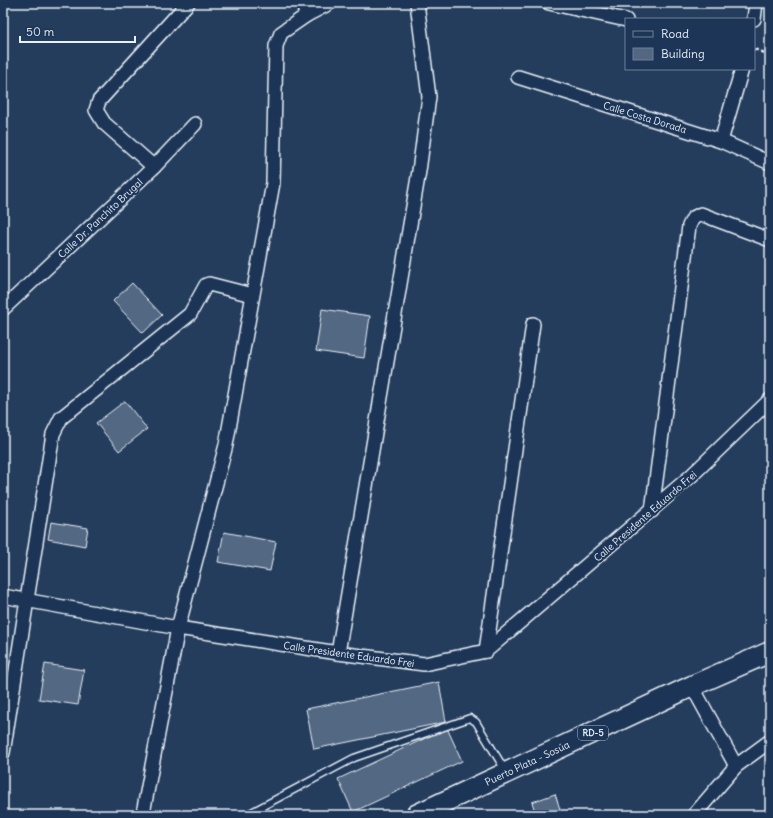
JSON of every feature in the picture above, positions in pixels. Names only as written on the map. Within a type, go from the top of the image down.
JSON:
[{"type":"main road","name":"Puerto Plata - Sosúa","points":[[416,815],[692,686],[770,652]]},
{"type":"street","points":[[154,167],[104,123],[96,110],[99,101],[188,3]]},
{"type":"street","points":[[144,808],[178,628],[226,445],[273,183],[276,46],[281,33],[305,9],[330,3]]},
{"type":"street","points":[[338,653],[419,171],[429,97],[417,3]]},
{"type":"street","points":[[549,3],[625,20]]},
{"type":"street","points":[[754,18],[756,3]]},
{"type":"street","points":[[721,140],[742,70]]},
{"type":"street","name":"Calle Costa Dorada","points":[[518,77],[721,140],[770,163]]},
{"type":"street","name":"Calle Dr. Panchito Brugal","points":[[3,309],[154,167],[195,124]]},
{"type":"street","points":[[652,511],[689,226],[693,218],[701,214],[770,240]]},
{"type":"street","points":[[3,753],[53,434],[61,418],[190,314],[206,285],[209,284],[252,295]]},
{"type":"street","points":[[486,651],[533,324]]},
{"type":"street","name":"Calle Presidente Eduardo Frei","points":[[3,596],[178,628],[338,653],[424,664],[486,651],[652,511],[691,476],[770,400]]},
{"type":"street","points":[[692,686],[736,766]]},
{"type":"street","points":[[694,815],[736,766],[770,740]]},
{"type":"lane","points":[[246,815],[354,758],[470,718],[476,722],[506,773]]},
{"type":"path","points":[[755,49],[770,55]]},
{"type":"building","points":[[132,283],[162,315],[143,333],[113,301]]},
{"type":"building","points":[[322,309],[370,316],[364,358],[316,351]]},
{"type":"building","points":[[125,401],[147,429],[119,451],[96,423]]},
{"type":"building","points":[[51,522],[88,528],[85,546],[48,539]]},
{"type":"building","points":[[224,532],[276,542],[270,571],[218,562]]},
{"type":"building","points":[[45,664],[84,670],[78,705],[39,699]]},
{"type":"building","points":[[439,682],[446,722],[314,749],[306,709]]},
{"type":"building","points":[[447,728],[462,761],[353,812],[338,779]]},
{"type":"building","points":[[555,794],[562,815],[536,815],[532,802]]}]
